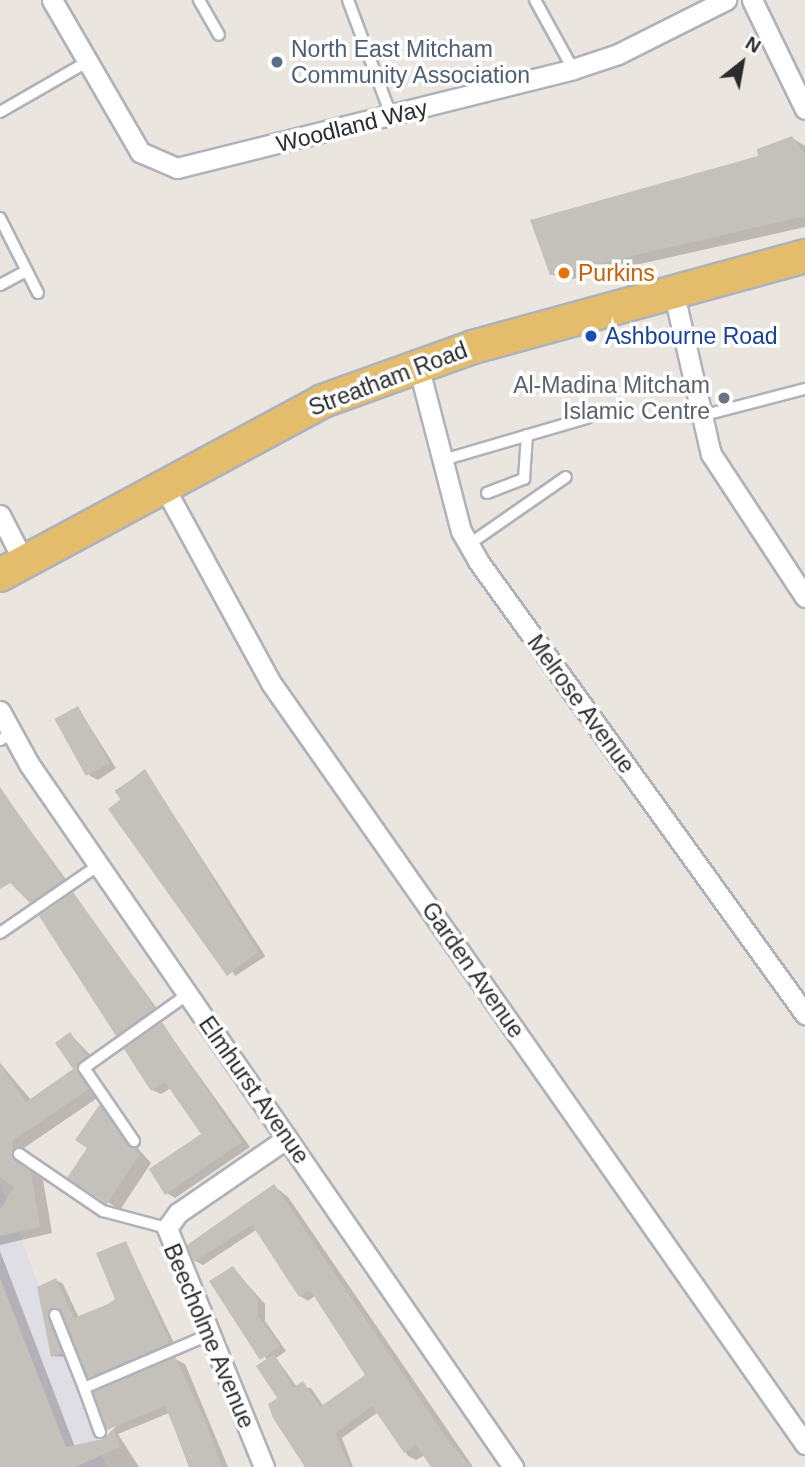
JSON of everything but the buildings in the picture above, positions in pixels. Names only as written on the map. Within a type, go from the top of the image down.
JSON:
[{"type":"main road","name":"Streatham Road","points":[[12,569],[162,484],[323,401],[418,365],[673,290],[805,256]]},
{"type":"street","name":"Woodland Way","points":[[52,0],[140,152],[166,166],[194,165],[573,69],[618,54],[726,0]]},
{"type":"street","points":[[752,0],[804,104]]},
{"type":"street","points":[[673,290],[701,416],[723,476],[805,597]]},
{"type":"street","name":"Melrose Avenue","points":[[418,365],[468,545],[805,1014]]},
{"type":"street","name":"Garden Avenue","points":[[162,484],[271,683],[805,1444]]},
{"type":"street","points":[[0,515],[12,569]]},
{"type":"street","name":"Elmhurst Avenue","points":[[0,711],[6,737],[99,865],[513,1467]]},
{"type":"street","name":"Beecholme Avenue","points":[[260,1466],[167,1228],[178,1213],[287,1138]]},
{"type":"lane","points":[[199,0],[219,35]]},
{"type":"lane","points":[[348,0],[391,115]]},
{"type":"lane","points":[[534,0],[573,69]]},
{"type":"lane","points":[[0,112],[87,62]]},
{"type":"lane","points":[[0,218],[38,293]]},
{"type":"lane","points":[[0,285],[26,271]]},
{"type":"lane","points":[[701,416],[805,389]]},
{"type":"lane","points":[[443,460],[587,418]]},
{"type":"lane","points":[[487,493],[524,479],[527,435]]},
{"type":"lane","points":[[468,545],[566,477]]},
{"type":"lane","points":[[0,933],[99,865]]},
{"type":"lane","points":[[134,1141],[84,1068],[188,994]]},
{"type":"lane","points":[[19,1154],[103,1211],[167,1228]]},
{"type":"lane","points":[[55,1315],[100,1432]]},
{"type":"lane","points":[[84,1388],[208,1335]]},
{"type":"shaded area","points":[[0,1182],[107,1467],[0,1467]]},
{"type":"place","name":"North East Mitcham Community Association","points":[[277,62]]},
{"type":"place","name":"Purkins","points":[[564,273]]},
{"type":"place","name":"Ashbourne Road","points":[[591,336]]},
{"type":"place","name":"Al-Madina Mitcham Islamic Centre","points":[[724,398]]}]
